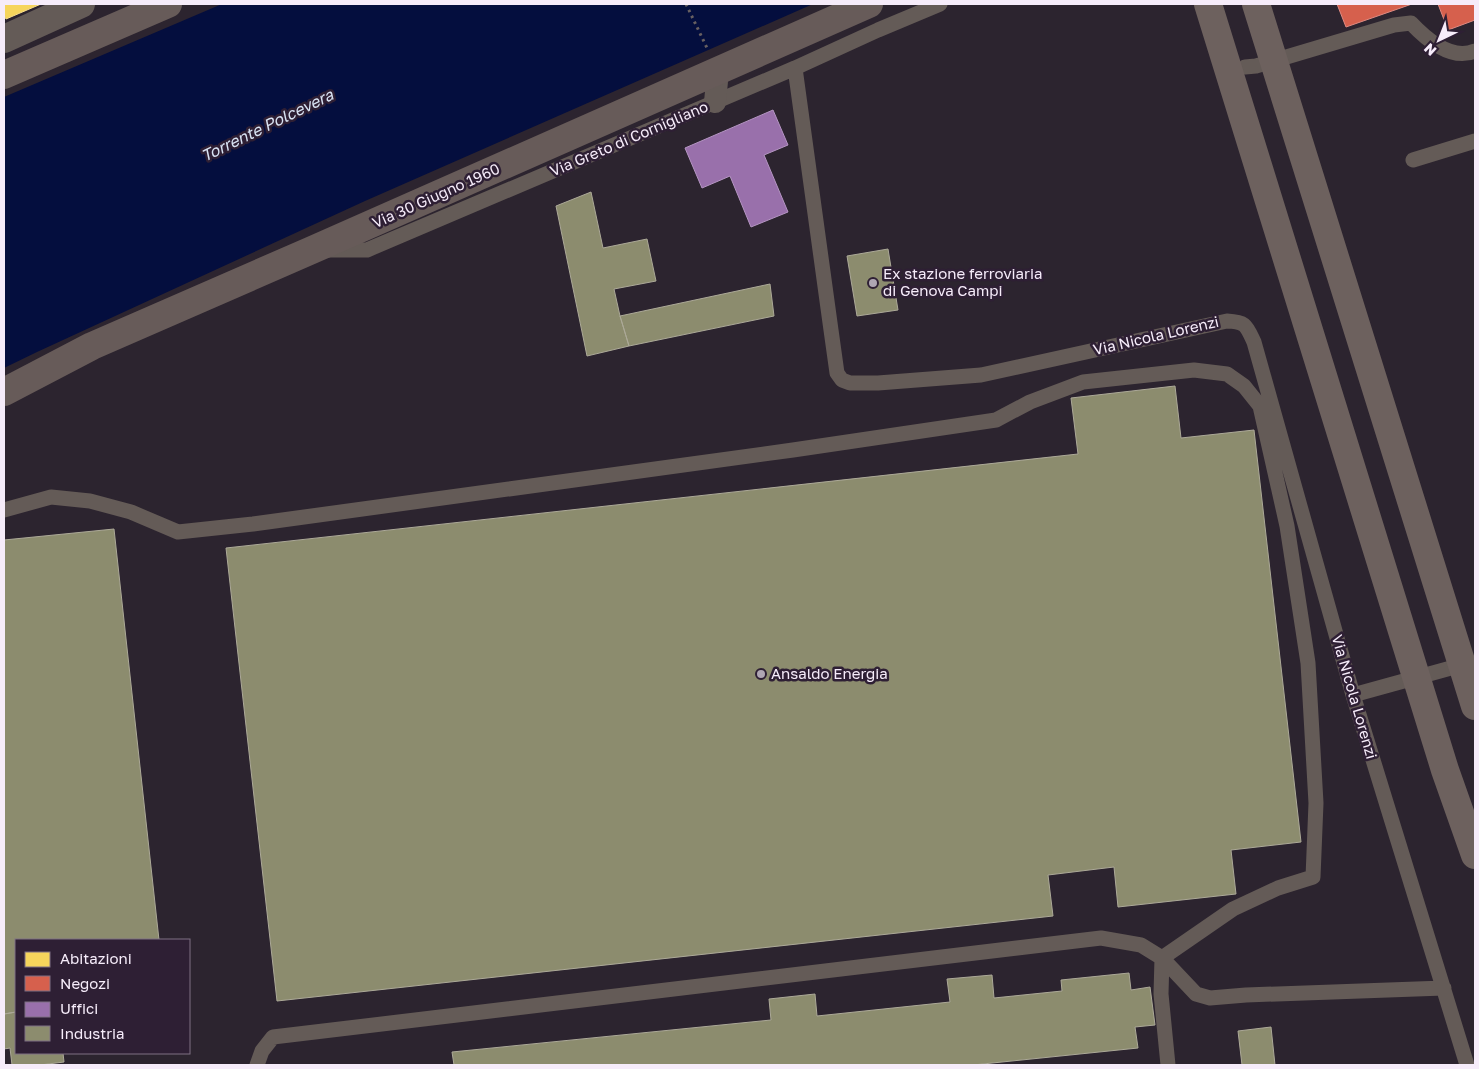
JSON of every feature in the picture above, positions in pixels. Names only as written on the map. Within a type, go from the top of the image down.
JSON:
[{"type":"highway","points":[[1208,4],[1445,770],[1475,855]]},
{"type":"highway","points":[[1256,4],[1475,706]]},
{"type":"main road","points":[[4,75],[168,4]]},
{"type":"main road","name":"Via 30 Giugno 1960","points":[[4,392],[92,346],[312,250],[714,63],[869,4]]},
{"type":"street","points":[[4,40],[82,4]]},
{"type":"street","points":[[714,63],[715,102]]},
{"type":"lane","name":"Via Greto di Cornigliano","points":[[312,250],[367,250],[795,68],[940,4]]},
{"type":"lane","points":[[1245,67],[1256,66],[1394,25],[1411,23],[1425,37],[1448,52],[1468,54],[1475,51]]},
{"type":"lane","name":"Via Nicola Lorenzi","points":[[795,68],[830,330],[837,372],[842,380],[850,383],[878,383],[981,375],[1227,321],[1240,322],[1248,329],[1254,342],[1352,695],[1467,1065]]},
{"type":"lane","points":[[1413,160],[1475,141]]},
{"type":"lane","points":[[4,510],[51,497],[90,501],[131,512],[178,532],[253,524],[996,420],[1030,402],[1083,382],[1194,370],[1227,374],[1244,386],[1260,406],[1287,526],[1308,663],[1316,803],[1312,877],[1278,888],[1233,909],[1162,958]]},
{"type":"lane","points":[[1352,695],[1475,662]]},
{"type":"lane","points":[[257,1065],[262,1051],[273,1037],[1101,938],[1141,945],[1162,958],[1196,994],[1210,998],[1246,995],[1409,991],[1444,988]]},
{"type":"lane","points":[[1162,958],[1161,994],[1168,1065]]},
{"type":"path","points":[[686,4],[714,63]]},
{"type":"water","name":"Torrente Polcevera","points":[[222,4],[813,4],[365,201],[4,368],[4,97]]},
{"type":"building: Abitazioni","points":[[4,4],[41,4],[6,19]]},
{"type":"building: Negozi","points":[[1337,4],[1412,4],[1346,27]]},
{"type":"building: Negozi","points":[[1438,4],[1475,4],[1475,20],[1448,30]]},
{"type":"building: Uffici","points":[[773,110],[788,145],[764,155],[788,212],[751,227],[730,176],[702,188],[685,148]]},
{"type":"building: Industria","points":[[591,192],[603,248],[647,239],[656,281],[614,289],[629,346],[587,356],[556,206]]},
{"type":"building: Industria","name":"Ex stazione ferroviaria di Genova Campi","points":[[888,249],[898,310],[857,316],[847,256]]},
{"type":"building: Industria","points":[[770,284],[774,316],[629,346],[620,316]]},
{"type":"building: Industria","name":"Ansaldo Energia","points":[[1175,386],[1181,438],[1254,430],[1301,842],[1231,850],[1236,894],[1118,907],[1114,867],[1048,875],[1053,916],[277,1001],[226,548],[1078,454],[1071,398]]},
{"type":"building: Industria","points":[[114,529],[159,939],[15,939],[15,1012],[4,1014],[4,540]]},
{"type":"building: Industria","points":[[1129,973],[1131,990],[1150,987],[1155,1025],[1135,1027],[1138,1048],[973,1065],[454,1065],[452,1052],[771,1020],[769,999],[815,994],[817,1016],[950,1002],[947,979],[992,975],[994,998],[1062,991],[1061,980]]},
{"type":"building: Industria","points":[[15,1012],[15,1054],[63,1054],[64,1062],[40,1065],[12,1065],[10,1048],[4,1049],[4,1014]]},
{"type":"building: Industria","points":[[1271,1027],[1275,1065],[1242,1065],[1238,1031]]},
{"type":"place","name":"Ex stazione ferroviaria di Genova Campi","points":[[873,283]]},
{"type":"place","name":"Ansaldo Energia","points":[[761,674]]}]
